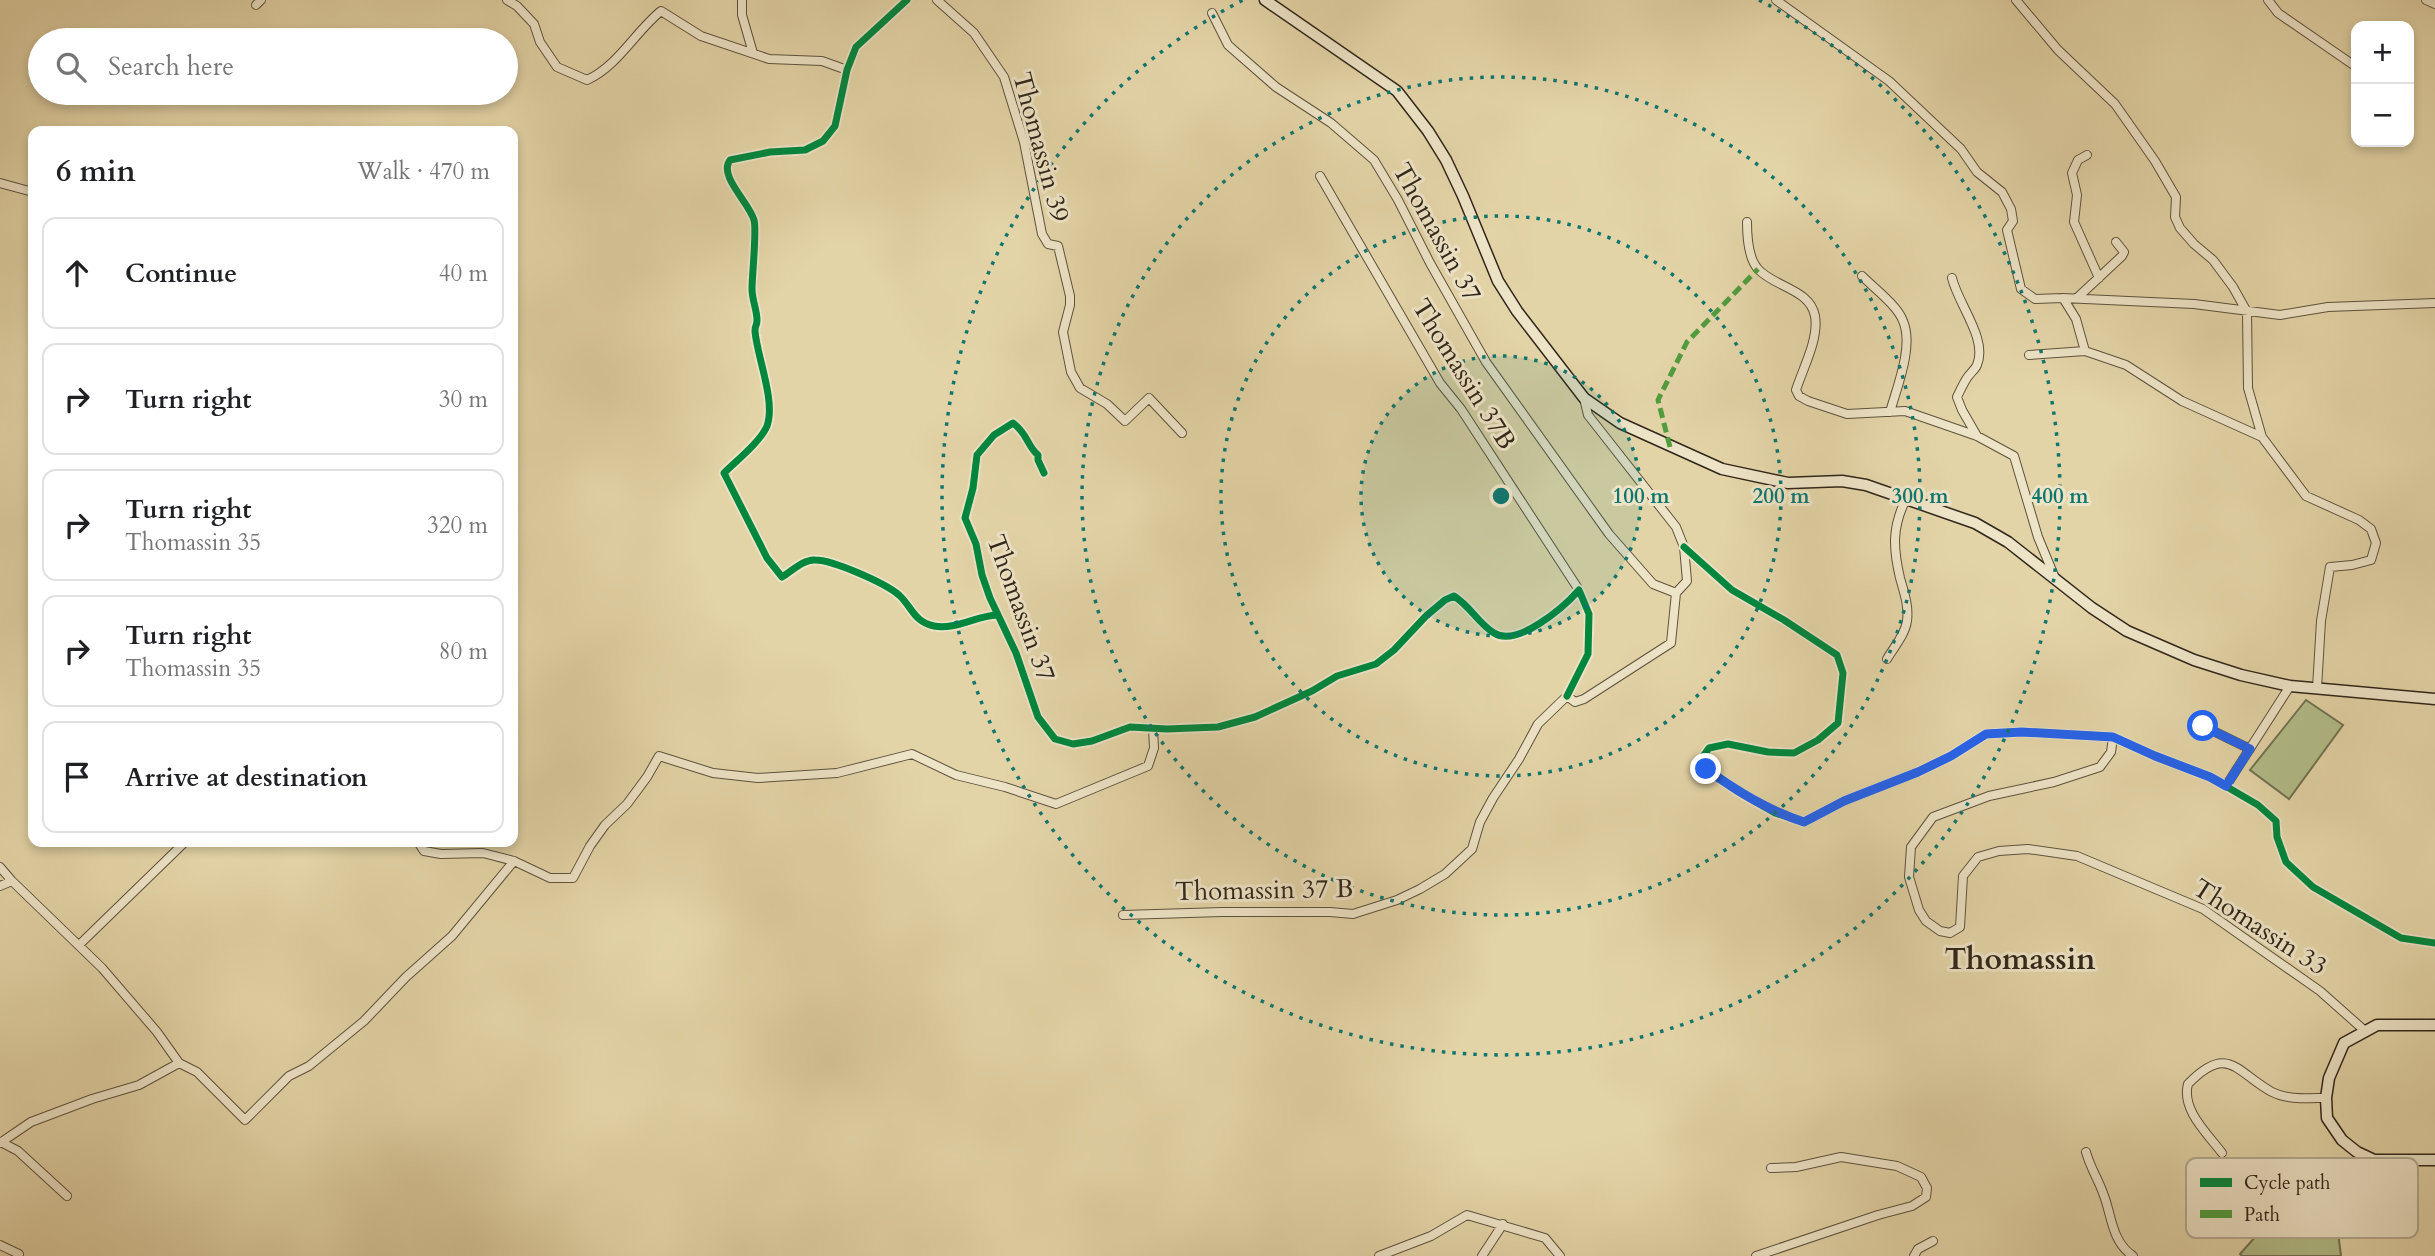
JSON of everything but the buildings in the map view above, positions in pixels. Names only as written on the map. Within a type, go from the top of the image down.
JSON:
[{"type":"main road","points":[[1265,0],[1397,91],[1428,131],[1446,160],[1498,281],[1517,311],[1584,398],[1619,423],[1722,468],[1788,484],[1842,481],[1866,485],[1975,523],[2008,541],[2092,608],[2127,631],[2194,660],[2241,675],[2290,686],[2435,699]]},
{"type":"main road","points":[[2370,1158],[2342,1140],[2328,1118],[2326,1098],[2329,1077],[2344,1043],[2377,1025],[2435,1025]]},
{"type":"street","points":[[506,0],[517,6],[534,24],[540,42],[556,67],[587,80],[601,74],[635,40],[644,25],[661,11],[701,36],[769,59],[822,61],[847,70]]},
{"type":"street","points":[[742,0],[742,15],[753,53]]},
{"type":"street","points":[[907,0],[856,47],[847,70],[835,126],[823,141],[804,150],[770,152],[730,160],[726,165],[726,173],[744,199],[755,222],[752,293],[768,418],[761,435],[724,473],[762,549],[782,577],[807,561],[817,559],[886,586],[901,597],[914,615],[933,626],[946,627],[982,616],[997,615]]},
{"type":"street","name":"Thomassin 39","points":[[937,0],[974,33],[1004,77],[1024,142],[1042,234],[1048,244],[1058,246],[1070,296],[1063,332],[1071,372],[1080,388],[1107,404],[1125,421],[1149,398],[1182,433]]},
{"type":"street","points":[[1776,0],[1889,81],[1961,149],[1977,172],[2003,192],[2011,209],[2013,221],[2007,230],[2021,289],[2035,299],[2077,298],[2194,304],[2280,315],[2328,307],[2435,303]]},
{"type":"street","points":[[2016,0],[2058,50],[2115,104],[2134,129],[2176,197],[2175,217],[2180,228],[2193,244],[2213,260],[2234,287],[2246,312],[2248,388],[2263,437],[2306,496],[2359,520],[2371,529],[2376,543],[2371,560],[2330,567],[2321,621],[2318,688]]},
{"type":"street","points":[[2268,0],[2278,13],[2351,63]]},
{"type":"street","points":[[2426,0],[2435,4]]},
{"type":"street","name":"Thomassin 37","points":[[1212,13],[1228,45],[1276,87],[1331,123],[1374,160],[1486,362],[1609,534],[1653,584],[1676,593]]},
{"type":"street","points":[[2087,155],[2078,160],[2072,173],[2077,195],[2074,222],[2099,278]]},
{"type":"street","name":"Thomassin 37B","points":[[1320,176],[1440,383],[1461,409],[1579,590],[1589,614],[1588,654],[1567,696]]},
{"type":"street","points":[[0,183],[28,190]]},
{"type":"street","points":[[1747,222],[1747,239],[1758,269],[1806,299],[1815,316],[1813,338],[1796,390],[1799,396],[1847,414],[1905,411],[1977,436],[2014,456],[2038,537],[2056,580]]},
{"type":"street","points":[[2077,298],[2122,256],[2124,251],[2116,242]]},
{"type":"street","points":[[1862,276],[1897,311],[1903,321],[1905,361],[1889,412]]},
{"type":"street","points":[[1952,278],[1955,292],[1977,333],[1979,345],[1977,365],[1966,378],[1958,397],[1977,436]]},
{"type":"street","points":[[2063,298],[2076,319],[2085,351]]},
{"type":"street","points":[[2029,355],[2085,351],[2126,365],[2182,401],[2263,437]]},
{"type":"street","points":[[1567,696],[1575,702],[1584,699],[1671,643],[1676,593],[1686,581],[1687,567],[1684,547],[1676,527],[1588,415],[1584,398]]},
{"type":"street","name":"Thomassin 37","points":[[1044,473],[1038,455],[1024,431],[1013,423],[994,435],[977,455],[973,488],[965,518],[976,544],[982,575],[997,615],[1016,653],[1038,717],[1055,739],[1073,744],[1092,741],[1130,727],[1217,727],[1255,717],[1312,691],[1336,676],[1376,664],[1394,650],[1426,616],[1454,596],[1474,612],[1479,622],[1497,635],[1507,637],[1525,632],[1566,605],[1579,590]]},
{"type":"street","points":[[1887,659],[1905,630],[1907,620],[1907,602],[1900,576],[1894,532],[1906,499]]},
{"type":"street","points":[[1684,547],[1732,590],[1838,655],[1843,673],[1838,723],[1818,740],[1794,753],[1768,752],[1728,744],[1709,748],[1702,758],[1706,769],[1774,813],[1804,822],[1844,801],[1918,772],[1951,756],[1986,734],[2022,732],[2113,737],[2210,777],[2258,805],[2276,821],[2277,837],[2286,862],[2313,887],[2401,937],[2435,943]]},
{"type":"street","points":[[2226,786],[2290,686]]},
{"type":"street","name":"Thomassin 37 B","points":[[1123,915],[1222,912],[1353,914],[1397,900],[1420,889],[1445,874],[1472,849],[1480,822],[1520,759],[1538,724],[1567,696]]},
{"type":"street","points":[[2203,726],[2250,749]]},
{"type":"street","points":[[421,847],[424,851],[441,855],[483,853],[514,861],[550,878],[573,878],[590,846],[648,777],[659,756],[713,774],[758,778],[836,773],[912,754],[956,775],[1005,787],[1056,804],[1148,766],[1154,748],[1153,729]]},
{"type":"street","name":"Thomassin 33","points":[[2113,737],[2111,752],[2100,767],[2054,782],[1989,796],[1933,817],[1911,846],[1910,857],[1909,877],[1919,911],[1926,921],[1940,931],[1950,933],[1960,927],[1963,876],[1978,857],[1999,851],[2028,849],[2077,856],[2203,909],[2320,991],[2365,1031]]},
{"type":"street","points":[[79,945],[180,847]]},
{"type":"street","points":[[0,867],[102,968],[157,1032],[179,1063],[197,1072],[245,1120],[289,1076],[309,1066],[363,1021],[452,936],[514,861]]},
{"type":"street","points":[[0,886],[12,881]]},
{"type":"street","points":[[67,1196],[18,1151],[1,1143],[31,1122],[139,1085],[179,1063]]},
{"type":"street","points":[[2222,1153],[2194,1116],[2187,1101],[2188,1084],[2208,1066],[2225,1063],[2241,1068],[2273,1093],[2298,1098],[2326,1098]]},
{"type":"street","points":[[2086,1152],[2116,1235],[2123,1250],[2133,1256]]},
{"type":"street","points":[[1756,1256],[1912,1206],[1926,1197],[1927,1188],[1922,1177],[1897,1166],[1867,1160],[1831,1158],[1796,1167],[1771,1168]]},
{"type":"street","points":[[1379,1256],[1431,1236],[1467,1215],[1545,1238],[1560,1256]]},
{"type":"street","points":[[1482,1256],[1503,1224]]},
{"type":"street","points":[[1914,1256],[1917,1249],[1933,1241]]},
{"type":"street","points":[[0,1245],[19,1254]]},
{"type":"green space","points":[[2306,700],[2343,725],[2289,799],[2250,770]]},
{"type":"green space","points":[[2254,1238],[2339,1238],[2341,1256],[2242,1256],[2240,1254]]},
{"type":"marked path","points":[[1670,447],[1658,400],[1687,342],[1758,269]]},
{"type":"cycle path","points":[[907,0],[856,47],[847,70],[835,126],[823,141],[805,150],[770,152],[730,160],[727,166],[731,181],[751,213],[755,225],[752,289],[757,316],[755,331],[768,392],[769,416],[767,426],[759,438],[724,473],[767,558],[782,577],[807,561],[823,561],[859,573],[892,590],[927,624],[950,626],[997,615]]},
{"type":"cycle path","points":[[1044,473],[1038,455],[1022,431],[1013,423],[994,435],[977,455],[973,488],[965,518],[976,544],[990,598],[1016,653],[1038,717],[1055,739],[1073,744],[1092,741],[1130,727],[1218,727],[1255,717],[1312,691],[1337,676],[1376,664],[1394,650],[1426,616],[1454,596],[1488,629],[1504,636],[1515,635],[1540,624],[1579,590],[1589,614],[1588,654],[1567,696]]},
{"type":"cycle path","points":[[1684,547],[1732,590],[1837,655],[1843,673],[1838,723],[1818,740],[1794,753],[1768,752],[1728,744],[1709,748],[1702,758],[1706,769],[1775,813],[1804,822],[1844,801],[1918,772],[1951,756],[1986,734],[2022,732],[2113,737],[2210,777],[2258,805],[2276,821],[2277,837],[2286,862],[2313,887],[2401,938],[2435,943]]},
{"type":"district","name":"Thomassin","points":[[2020,959]]},
{"type":"route","points":[[1706,769],[1774,813],[1804,822],[1844,801],[1918,772],[1951,756],[1986,734],[2022,732],[2113,737],[2226,786],[2250,749],[2203,726]]}]
